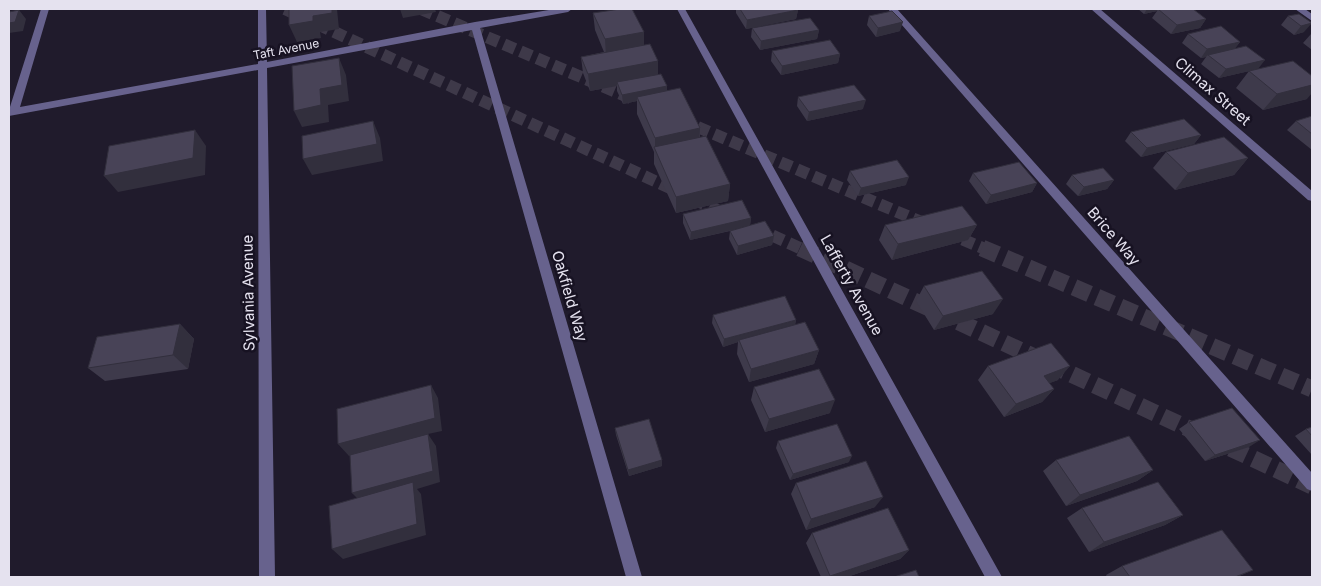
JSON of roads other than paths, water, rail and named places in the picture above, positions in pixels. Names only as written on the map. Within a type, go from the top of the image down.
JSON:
[{"type":"street","points":[[11,112],[45,9]]},
{"type":"street","name":"Sylvania Avenue","points":[[262,9],[267,577]]},
{"type":"street","name":"Taft Avenue","points":[[11,112],[568,9]]},
{"type":"street","name":"Lafferty Avenue","points":[[681,9],[994,577]]},
{"type":"street","name":"Brice Way","points":[[892,9],[1312,484]]},
{"type":"street","name":"Climax Street","points":[[1095,9],[1312,197]]},
{"type":"street","points":[[1299,9],[1312,18]]},
{"type":"street","name":"Oakfield Way","points":[[475,25],[634,577]]},
{"type":"tunnel","points":[[285,9],[730,216]]},
{"type":"tunnel","points":[[421,9],[635,100]]},
{"type":"tunnel","points":[[681,120],[985,249]]},
{"type":"tunnel","points":[[756,228],[802,249]]},
{"type":"tunnel","points":[[800,248],[1312,486]]},
{"type":"tunnel","points":[[982,248],[1312,389]]}]
